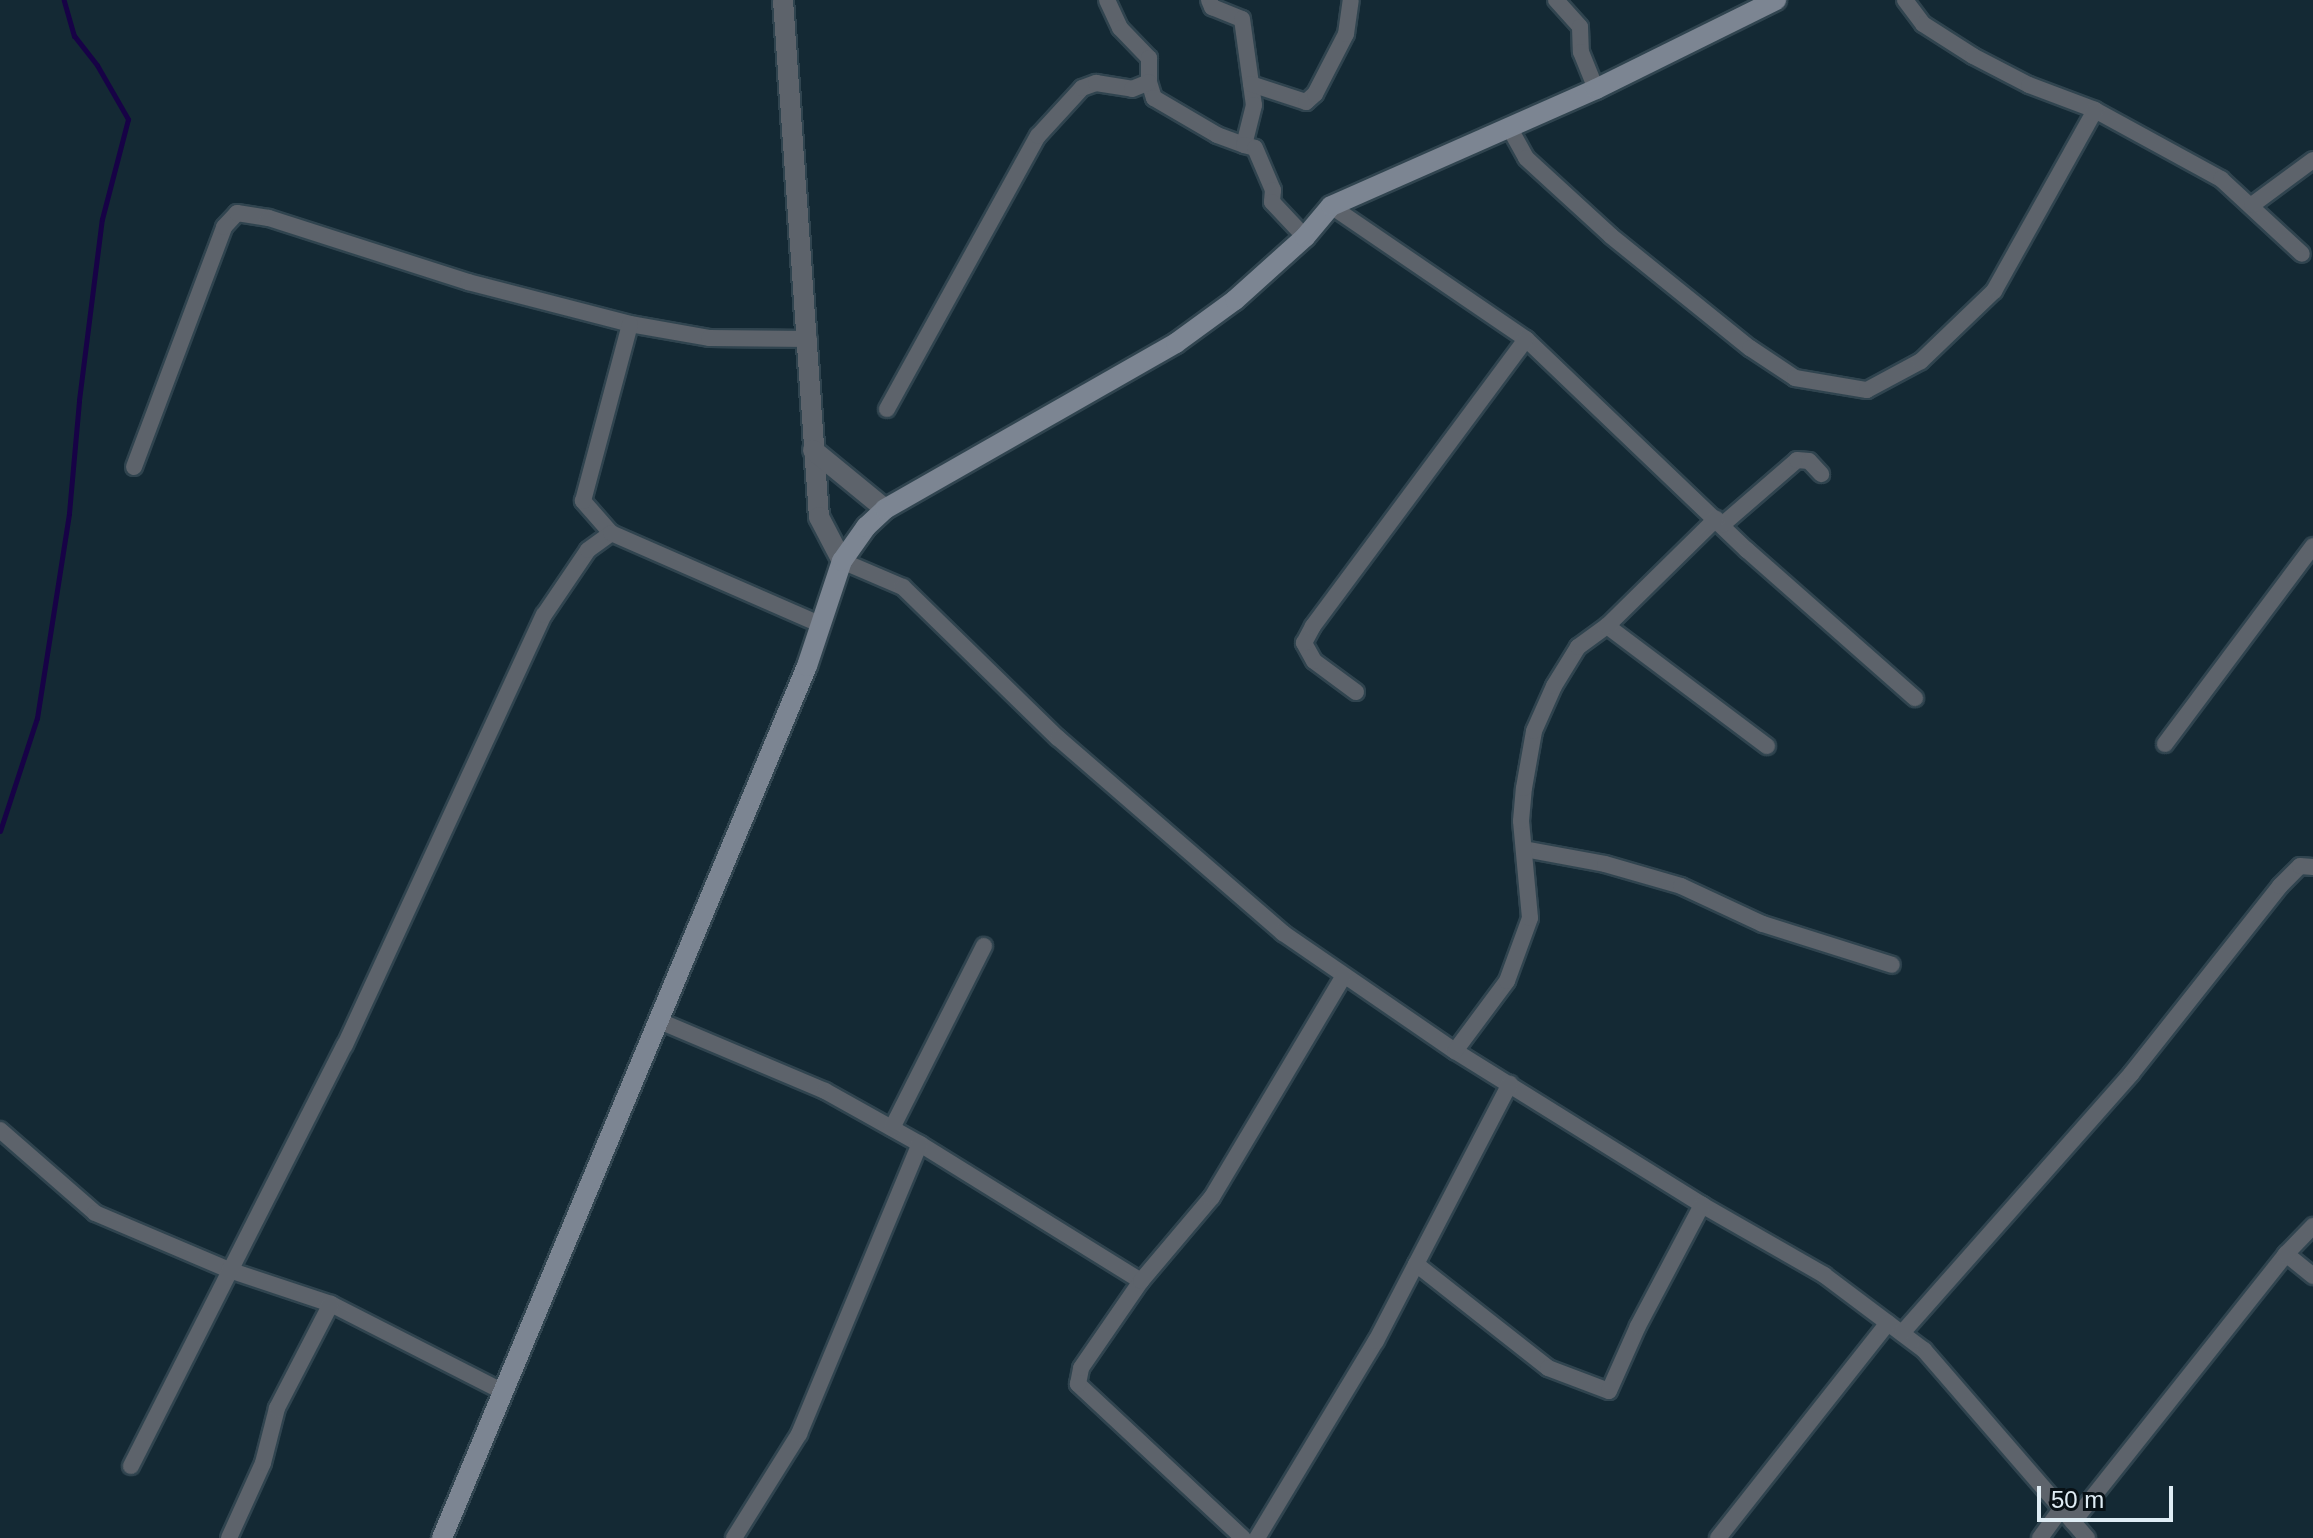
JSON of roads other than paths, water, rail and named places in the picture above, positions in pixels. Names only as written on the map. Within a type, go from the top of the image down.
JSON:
[{"type":"main road","points":[[442,1538],[807,666],[842,561],[866,527],[885,509],[1176,343],[1235,300],[1305,237],[1331,206],[1596,89],[1776,0]]},
{"type":"street","points":[[783,0],[819,517],[842,561],[903,587],[1058,738],[1283,933],[1455,1051],[1702,1205],[1824,1275],[1924,1350],[2087,1538]]},
{"type":"street","points":[[1107,0],[1120,28],[1149,58],[1149,82],[1154,98],[1217,135],[1255,148],[1273,190],[1272,202],[1305,237]]},
{"type":"street","points":[[1209,0],[1212,7],[1226,9],[1242,19],[1254,105],[1244,145]]},
{"type":"street","points":[[1251,84],[1306,102],[1315,94],[1346,34],[1351,0]]},
{"type":"street","points":[[1556,0],[1580,27],[1581,52],[1596,89]]},
{"type":"street","points":[[1905,0],[1923,24],[1973,56],[2029,85],[2095,110],[2221,179],[2302,254]]},
{"type":"street","points":[[887,409],[1038,136],[1082,88],[1096,83],[1132,89],[1149,82]]},
{"type":"street","points":[[1509,127],[1526,158],[1536,168],[1611,236],[1750,348],[1795,378],[1867,390],[1921,361],[1994,291],[2095,110]]},
{"type":"street","points":[[2252,205],[2313,160]]},
{"type":"street","points":[[1331,206],[1526,339],[1719,522],[1915,698]]},
{"type":"street","points":[[134,467],[224,227],[237,213],[269,218],[468,282],[630,324],[709,338],[809,339]]},
{"type":"street","points":[[630,324],[583,501],[611,533],[819,624]]},
{"type":"street","points":[[1356,692],[1314,661],[1304,643],[1313,626],[1526,339]]},
{"type":"street","points":[[813,450],[885,509]]},
{"type":"street","points":[[1455,1051],[1507,981],[1530,918],[1523,799],[1534,731],[1554,686],[1578,647],[1607,626],[1719,522],[1797,460],[1809,461],[1821,474]]},
{"type":"street","points":[[131,1466],[345,1045],[544,615],[588,550],[611,533]]},
{"type":"street","points":[[2165,744],[2313,546]]},
{"type":"street","points":[[1607,626],[1767,746]]},
{"type":"street","points":[[1524,849],[1605,864],[1681,886],[1763,924],[1892,965]]},
{"type":"street","points":[[1718,1538],[1895,1328],[2131,1074],[2280,886],[2300,866],[2313,867]]},
{"type":"street","points":[[892,1128],[984,946]]},
{"type":"street","points":[[1243,1538],[1078,1384],[1081,1368],[1141,1281],[1212,1197],[1344,976]]},
{"type":"street","points":[[657,1020],[825,1091],[920,1144],[1141,1281]]},
{"type":"street","points":[[1257,1538],[1376,1341],[1510,1084]]},
{"type":"street","points":[[0,1130],[95,1213],[229,1270],[331,1304],[502,1391]]},
{"type":"street","points":[[734,1538],[799,1434],[920,1144]]},
{"type":"street","points":[[1416,1264],[1548,1368],[1609,1391],[1638,1326],[1702,1205]]},
{"type":"street","points":[[2073,1522],[2286,1254],[2313,1226]]},
{"type":"street","points":[[2286,1254],[2313,1276]]},
{"type":"street","points":[[229,1538],[263,1463],[277,1408],[331,1304]]},
{"type":"street","points":[[2040,1538],[2062,1508]]},
{"type":"waterway","points":[[0,831],[37,718],[69,513],[79,400],[102,219],[128,119],[97,65],[74,36],[64,0]]}]
